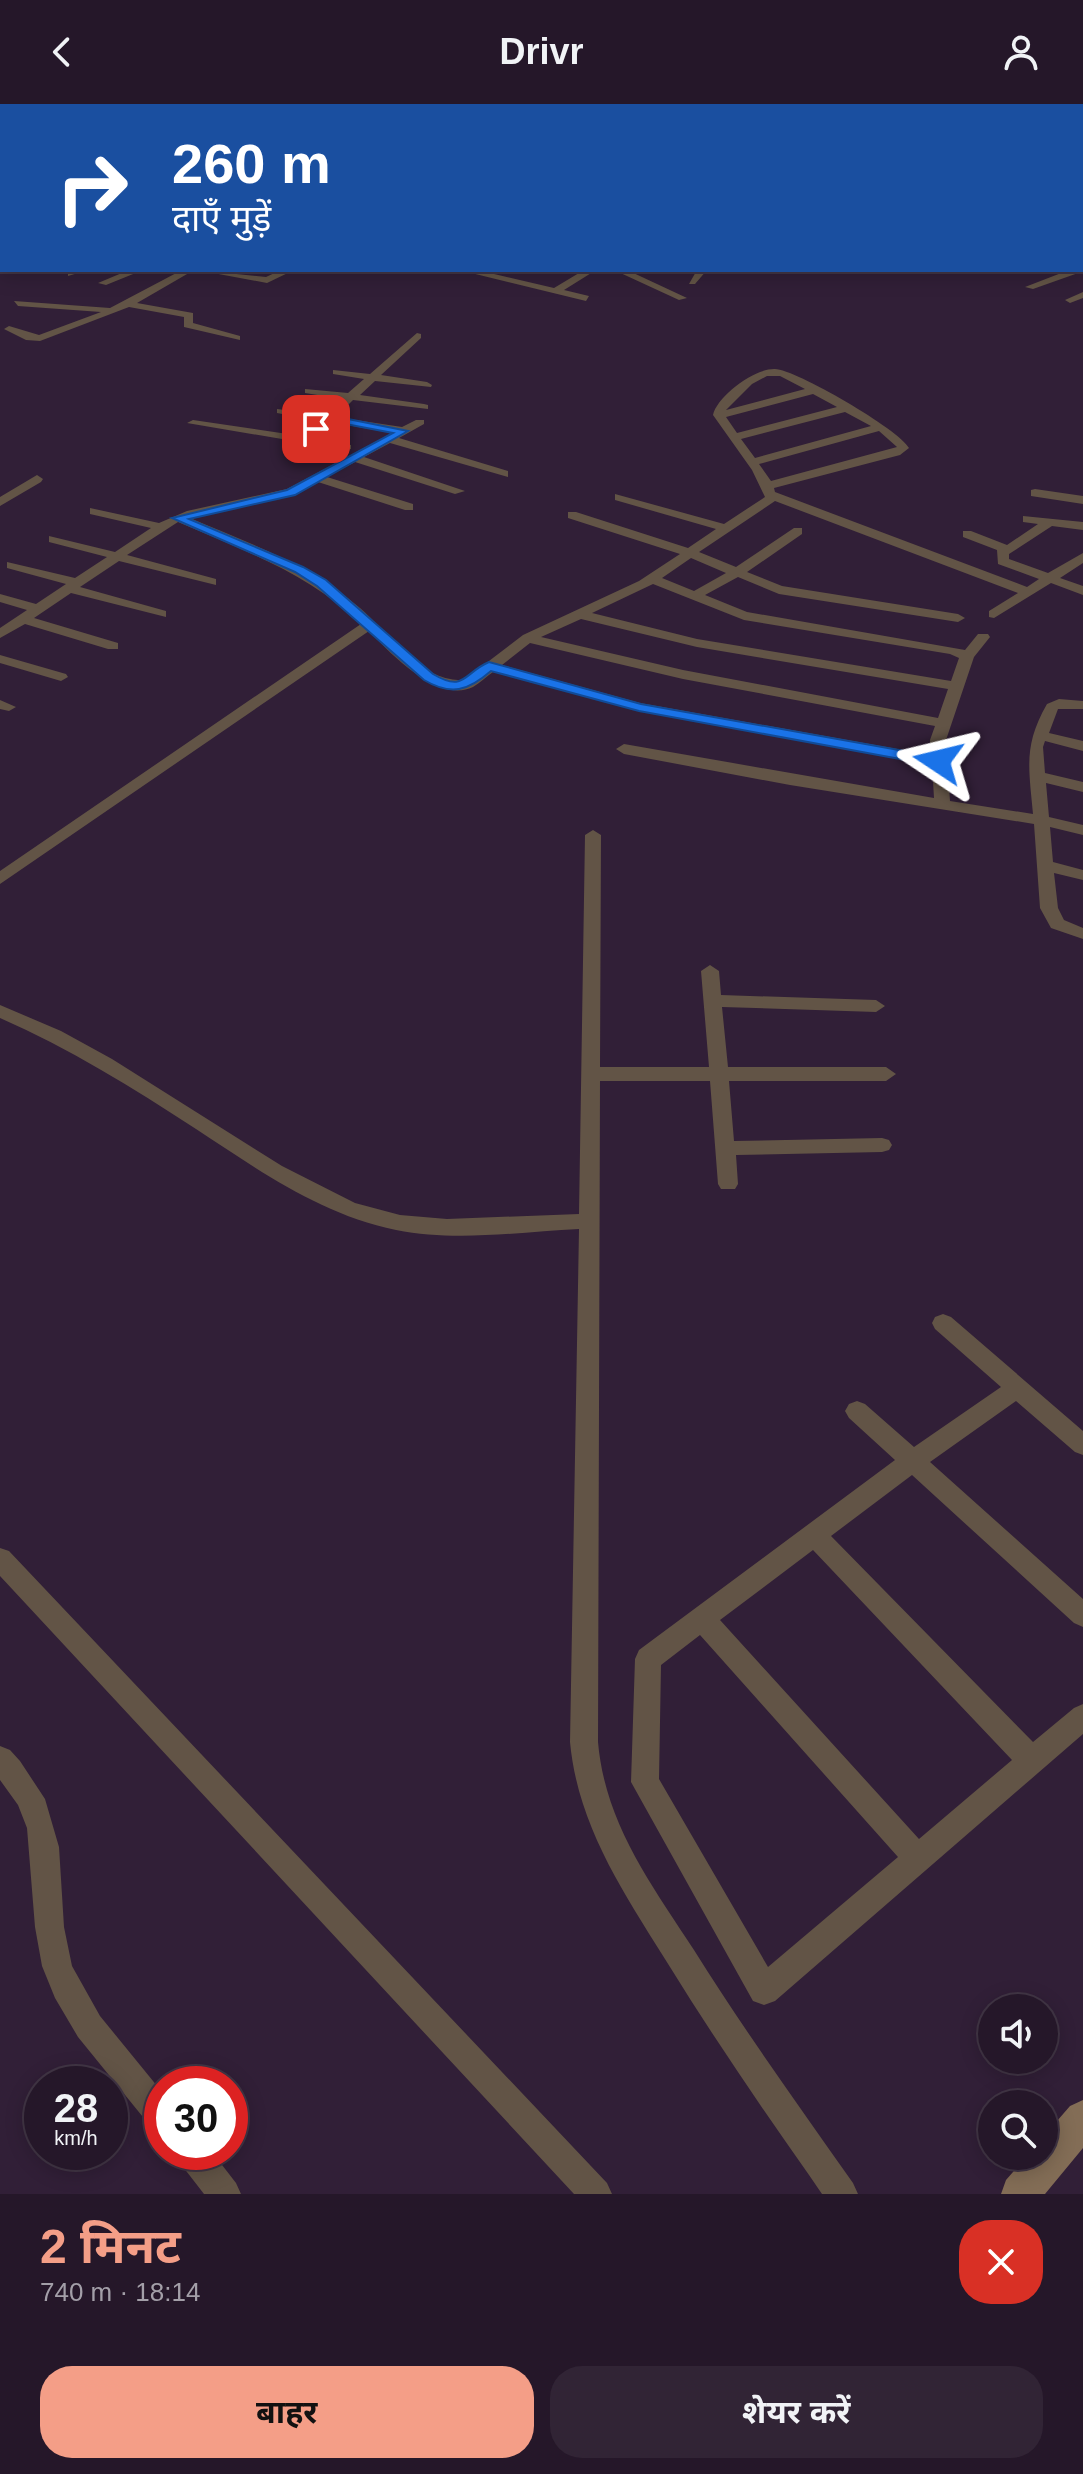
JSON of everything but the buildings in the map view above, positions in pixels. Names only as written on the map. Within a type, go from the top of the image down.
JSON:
[{"type":"street","points":[[71,274],[77,272]]},
{"type":"street","points":[[122,272],[127,274]]},
{"type":"street","points":[[103,283],[132,272]]},
{"type":"street","points":[[9,329],[30,338],[40,338],[129,304],[185,272]]},
{"type":"street","points":[[215,272],[267,280],[285,272]]},
{"type":"street","points":[[473,272],[586,298]]},
{"type":"street","points":[[556,291],[587,272]]},
{"type":"street","points":[[624,272],[682,298]]},
{"type":"street","points":[[646,281],[653,272]]},
{"type":"street","points":[[692,282],[700,272]]},
{"type":"street","points":[[1030,287],[1070,272]]},
{"type":"street","points":[[1070,300],[1083,295]]},
{"type":"street","points":[[18,303],[115,309]]},
{"type":"street","points":[[129,304],[189,315],[188,325],[236,338]]},
{"type":"street","points":[[304,440],[417,336]]},
{"type":"street","points":[[769,490],[901,451],[902,445],[881,427],[778,371],[763,373],[720,409],[719,415],[769,490],[1029,592]]},
{"type":"street","points":[[337,372],[427,385]]},
{"type":"street","points":[[719,415],[815,390]]},
{"type":"street","points":[[309,391],[424,407]]},
{"type":"street","points":[[733,438],[847,408]]},
{"type":"street","points":[[281,411],[403,431]]},
{"type":"street","points":[[0,634],[178,518],[291,492],[318,478],[351,452],[389,439],[420,422]]},
{"type":"street","points":[[193,423],[304,440],[351,452],[459,491]]},
{"type":"street","points":[[750,463],[881,427]]},
{"type":"street","points":[[389,439],[504,474]]},
{"type":"street","points":[[318,478],[409,507]]},
{"type":"street","points":[[0,502],[37,479]]},
{"type":"street","points":[[178,518],[299,569],[322,583],[428,677],[455,687],[468,684],[528,638],[650,578],[690,553],[767,502],[769,490]]},
{"type":"street","points":[[1035,493],[1083,500]]},
{"type":"street","points":[[619,497],[725,528]]},
{"type":"street","points":[[94,511],[161,527]]},
{"type":"street","points":[[572,515],[690,553],[779,590],[958,618]]},
{"type":"street","points":[[1027,519],[1083,526]]},
{"type":"street","points":[[1003,553],[1050,522]]},
{"type":"street","points":[[694,596],[736,573],[798,531]]},
{"type":"street","points":[[967,534],[1003,548],[1003,561],[1083,591]]},
{"type":"street","points":[[54,539],[211,582]]},
{"type":"street","points":[[994,614],[1083,557]]},
{"type":"street","points":[[12,565],[161,614]]},
{"type":"street","points":[[650,578],[744,616],[953,650],[967,656]]},
{"type":"street","points":[[0,598],[38,609]]},
{"type":"street","points":[[814,628],[827,598]]},
{"type":"street","points":[[578,614],[697,643],[796,678],[942,723]]},
{"type":"street","points":[[23,619],[113,646]]},
{"type":"street","points":[[0,879],[370,624]]},
{"type":"street","points":[[942,804],[938,740],[942,723],[967,656],[983,637]]},
{"type":"street","points":[[528,638],[626,664],[796,678],[957,686]]},
{"type":"street","points":[[0,659],[61,677]]},
{"type":"street","points":[[489,666],[639,707],[938,761]]},
{"type":"street","points":[[1083,705],[1059,703],[1052,707],[1035,747],[1051,916],[1057,924],[1083,934]]},
{"type":"street","points":[[1039,735],[1083,746]]},
{"type":"street","points":[[624,749],[1041,820],[1083,830]]},
{"type":"street","points":[[1037,776],[1083,787]]},
{"type":"street","points":[[593,835],[584,1742],[593,1802],[618,1855],[741,2053],[842,2194]]},
{"type":"street","points":[[1045,865],[1083,875]]},
{"type":"street","points":[[710,971],[728,1184]]},
{"type":"street","points":[[712,1001],[876,1006]]},
{"type":"street","points":[[0,1011],[98,1058],[301,1188],[352,1210],[400,1223],[444,1226],[588,1221]]},
{"type":"street","points":[[590,1074],[886,1074]]},
{"type":"street","points":[[725,1148],[882,1145]]},
{"type":"street","points":[[943,1323],[1083,1445]]},
{"type":"street","points":[[1017,1388],[914,1460],[648,1659],[645,1782],[764,1990],[1083,1717]]},
{"type":"street","points":[[857,1411],[1083,1615]]},
{"type":"street","points":[[815,1536],[1032,1761]]},
{"type":"street","points":[[0,1559],[596,2194]]},
{"type":"street","points":[[702,1619],[918,1858]]},
{"type":"street","points":[[0,1759],[34,1807],[43,1832],[49,1923],[62,1980],[95,2033],[144,2094]]},
{"type":"street","points":[[1020,2194],[1083,2119]]},
{"type":"street","points":[[206,2170],[225,2194]]},
{"type":"route","points":[[316,429],[328,418],[403,431],[291,492],[178,518],[299,569],[322,583],[428,677],[441,684],[455,687],[468,684],[489,666],[639,707],[938,761]]}]
